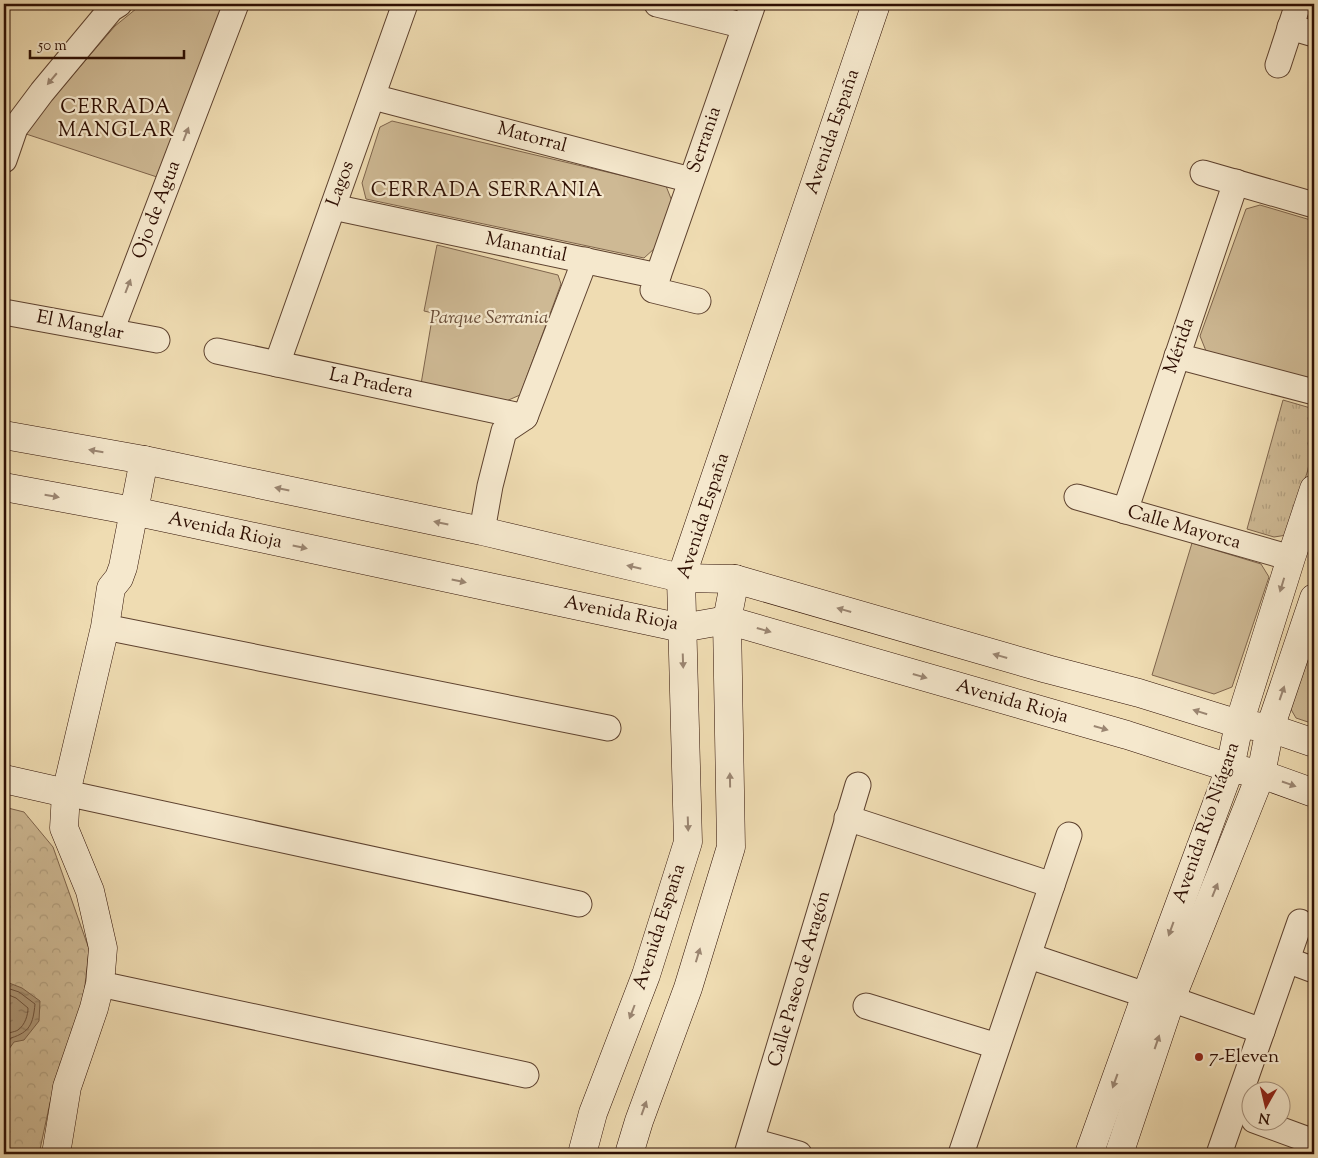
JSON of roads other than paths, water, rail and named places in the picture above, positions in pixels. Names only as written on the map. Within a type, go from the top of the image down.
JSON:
[{"type":"main road","name":"Avenida España","points":[[582,1154],[593,1113],[646,975],[688,842],[681,578],[876,4]]},
{"type":"main road","points":[[4,435],[144,460],[482,531],[681,578],[735,579],[1047,669],[1139,693],[1239,724],[1270,728],[1314,743]]},
{"type":"main road","points":[[60,1153],[67,1087],[94,1008],[100,984],[103,948],[90,891],[64,828],[66,792],[105,627],[111,588],[119,578],[123,567],[144,460]]},
{"type":"main road","name":"Avenida Rioja","points":[[4,487],[133,511],[682,628],[727,620],[1127,735],[1230,768],[1261,774],[1314,793]]},
{"type":"main road","name":"Avenida Río Niágara","points":[[1119,1154],[1159,997],[1230,768],[1239,724],[1314,489]]},
{"type":"main road","points":[[629,1154],[638,1121],[688,988],[731,847],[727,620],[735,579]]},
{"type":"main road","name":"Avenida Río Niágara","points":[[1090,1154],[1159,997],[1261,774],[1270,728],[1314,598]]},
{"type":"main road","points":[[1037,710],[1047,669]]},
{"type":"main road","points":[[1127,735],[1139,693]]},
{"type":"main road","points":[[4,779],[66,792]]},
{"type":"main road","points":[[646,975],[688,988]]},
{"type":"street","points":[[4,160],[15,128],[20,121],[110,9],[119,4]]},
{"type":"street","name":"Ojo de Agua","points":[[110,332],[236,4]]},
{"type":"street","name":"Lagos","points":[[277,364],[406,4]]},
{"type":"street","points":[[657,4],[749,15]]},
{"type":"street","points":[[1278,65],[1298,4]]},
{"type":"street","name":"Serrania","points":[[658,276],[749,15]]},
{"type":"street","points":[[1290,27],[1314,34]]},
{"type":"street","name":"Matorral","points":[[372,97],[692,180]]},
{"type":"street","points":[[1203,173],[1314,205]]},
{"type":"street","name":"Mérida","points":[[1125,511],[1236,182]]},
{"type":"street","name":"Manantial","points":[[333,207],[658,276]]},
{"type":"street","points":[[482,531],[490,486],[504,431],[525,417],[585,260]]},
{"type":"street","points":[[658,276],[653,290],[698,302]]},
{"type":"street","name":"El Manglar","points":[[4,312],[157,340]]},
{"type":"street","name":"La Pradera","points":[[217,351],[525,417]]},
{"type":"street","points":[[1177,356],[1314,392]]},
{"type":"street","name":"Calle Mayorca","points":[[1077,497],[1291,558]]},
{"type":"street","points":[[105,627],[608,728]]},
{"type":"street","name":"Calle Paseo de Aragón","points":[[799,1154],[750,1147],[858,785]]},
{"type":"street","points":[[66,792],[579,904]]},
{"type":"street","points":[[847,818],[1052,885]]},
{"type":"street","points":[[961,1154],[1069,835]]},
{"type":"street","points":[[1253,1080],[1262,1031],[1300,922]]},
{"type":"street","points":[[1029,956],[1262,1031]]},
{"type":"street","points":[[1287,960],[1314,970]]},
{"type":"street","points":[[100,984],[526,1075]]},
{"type":"street","points":[[866,1006],[997,1046]]},
{"type":"street","points":[[1219,1154],[1240,1126]]},
{"type":"street","points":[[1280,1130],[1314,1142]]},
{"type":"water","points":[[4,981],[22,988],[40,1001],[39,1021],[24,1040],[14,1042],[9,1049],[4,1064]]},
{"type":"place","name":"7-Eleven","points":[[1199,1057]]},
{"type":"district","name":"CERRADA MANGLAR","points":[[116,120]]},
{"type":"district","name":"CERRADA SERRANIA","points":[[487,191]]},
{"type":"park label","name":"Parque Serrania","points":[[489,318]]}]
